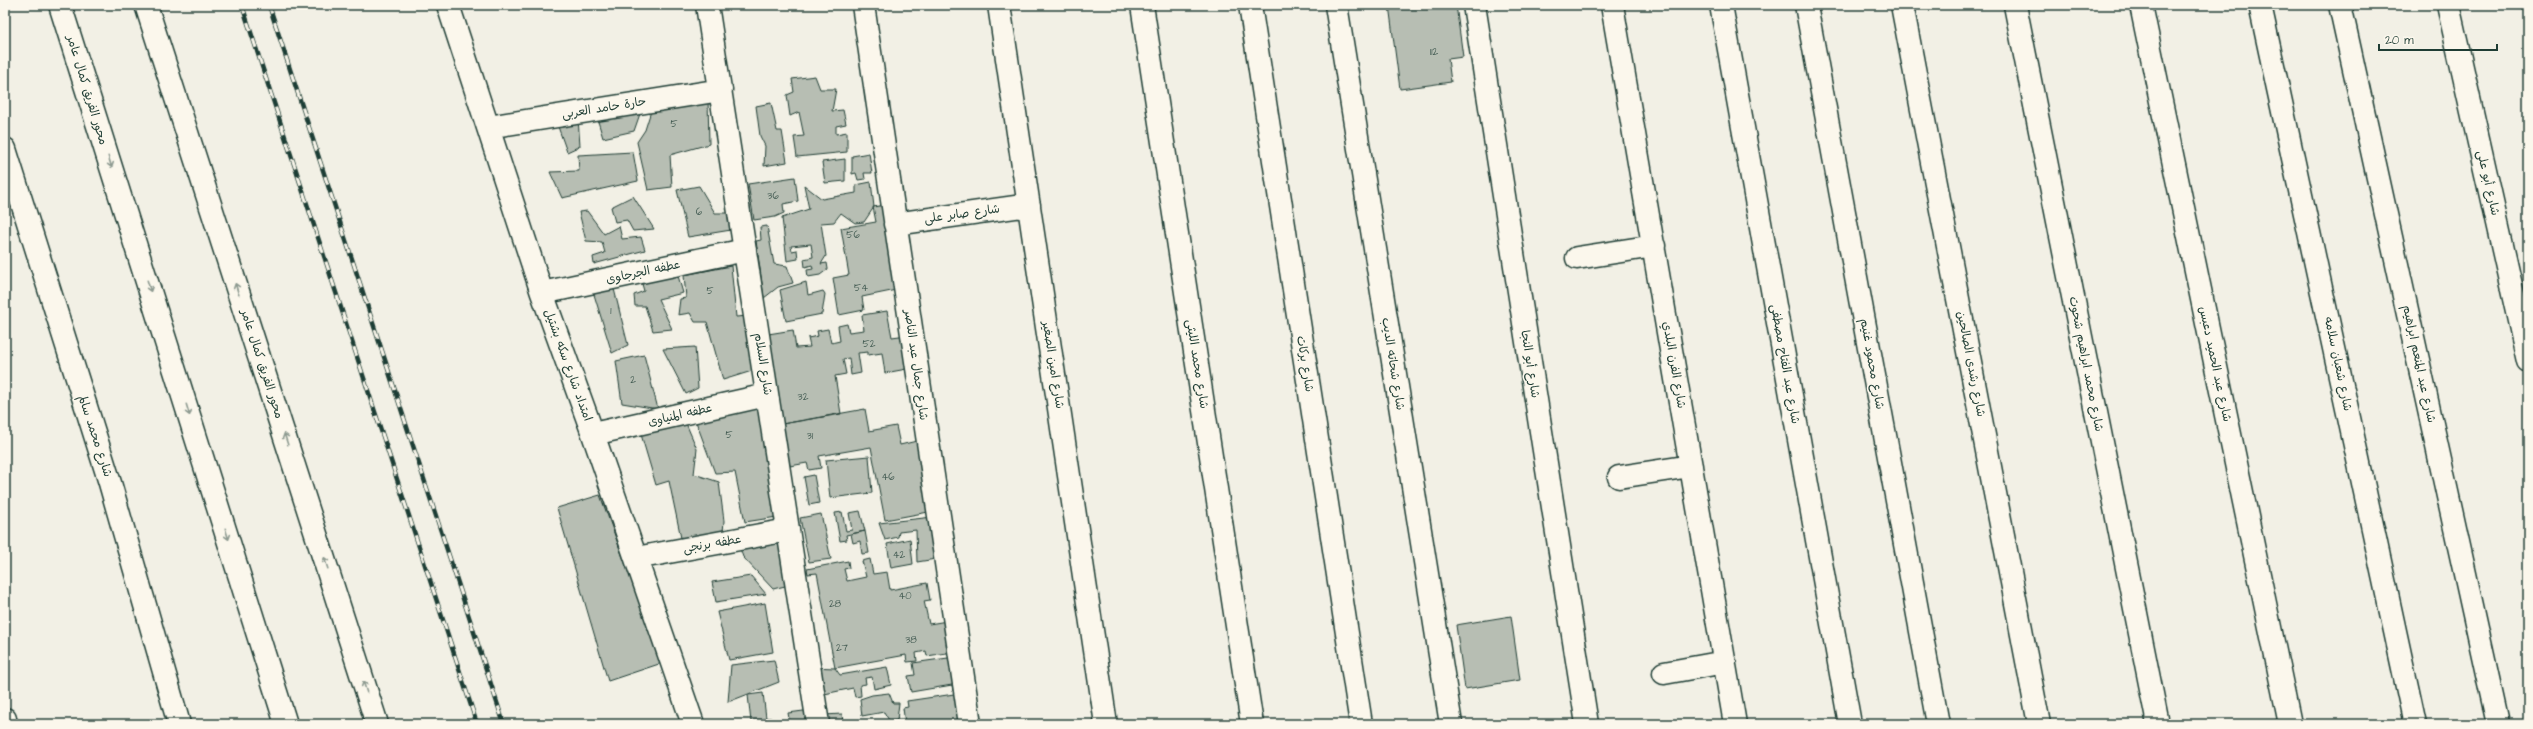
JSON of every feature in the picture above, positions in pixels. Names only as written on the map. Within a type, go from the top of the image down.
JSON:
[{"type":"street","name":"محور الفريق كمال عامر","points":[[60,5],[286,724]]},
{"type":"street","name":"محور الفريق كمال عامر","points":[[146,5],[377,724]]},
{"type":"street","name":"امتداد شارع سكه بشتيل","points":[[448,5],[542,293],[593,434],[693,724]]},
{"type":"street","name":"شارع السلام","points":[[707,5],[818,724]]},
{"type":"street","name":"شارع جمال عبد الناصر","points":[[863,5],[970,724]]},
{"type":"street","name":"شارع امين الصغير","points":[[999,5],[1106,724]]},
{"type":"street","name":"شارع محمد الليثى","points":[[1142,5],[1252,724]]},
{"type":"street","name":"شارع بركات","points":[[1250,5],[1361,724]]},
{"type":"street","name":"شارع شحاته الديب","points":[[1336,5],[1451,724]]},
{"type":"street","name":"شارع أبو النجا","points":[[1474,5],[1587,724]]},
{"type":"street","name":"شارع الفرن البلدي","points":[[1612,5],[1735,724]]},
{"type":"street","name":"شارع عبد الفتاح مصطفى","points":[[1721,5],[1850,724]]},
{"type":"street","name":"شارع محمود غنيم","points":[[1806,5],[1938,724]]},
{"type":"street","name":"شارع رشدى الصالحين","points":[[1902,5],[2040,724]]},
{"type":"street","name":"شارع محمد ابراهيم شحوت","points":[[2015,5],[2158,724]]},
{"type":"street","name":"شارع عبد الحميد دعبس","points":[[2141,5],[2290,724]]},
{"type":"street","name":"شارع شعبان سلامه","points":[[2260,5],[2415,724]]},
{"type":"street","name":"شارع عبد المنعم ابراهيم","points":[[2340,5],[2498,724]]},
{"type":"street","name":"شارع أبو على","points":[[2448,5],[2528,362]]},
{"type":"street","name":"حارة حامد العربى","points":[[488,127],[720,90]]},
{"type":"street","name":"شارع محمد سالم","points":[[5,149],[110,483],[178,724]]},
{"type":"street","name":"شارع صابر على","points":[[895,224],[1029,205]]},
{"type":"street","points":[[1577,258],[1654,246]]},
{"type":"street","name":"عطفه الجرجاوى","points":[[542,293],[745,250]]},
{"type":"street","name":"عطفه المنياوى","points":[[593,434],[767,395]]},
{"type":"street","points":[[1619,477],[1691,466]]},
{"type":"street","name":"عطفه برنجى","points":[[636,558],[788,530]]},
{"type":"street","points":[[1664,673],[1725,662]]},
{"type":"street","points":[[5,719],[6,724]]},
{"type":"building","points":[[1389,5],[1456,5],[1463,57],[1448,59],[1451,82],[1400,89]]},
{"type":"building","points":[[815,76],[820,89],[836,89],[832,111],[843,110],[846,124],[836,126],[836,134],[847,132],[847,152],[797,157],[794,137],[804,136],[799,112],[790,116],[787,95],[794,92],[792,79]]},
{"type":"building","points":[[708,99],[709,144],[670,155],[672,187],[648,190],[637,142],[645,130],[651,111]]},
{"type":"building","points":[[771,103],[777,131],[782,131],[787,162],[764,166],[765,146],[760,136],[756,106]]},
{"type":"building","points":[[642,108],[634,131],[603,138],[597,118]]},
{"type":"building","points":[[578,118],[580,146],[567,152],[556,121]]},
{"type":"building","points":[[633,152],[638,181],[562,198],[550,172],[579,171],[578,155]]},
{"type":"building","points":[[869,153],[872,173],[864,173],[865,179],[858,180],[856,173],[852,174],[852,156]]},
{"type":"building","points":[[845,159],[845,181],[825,183],[822,162]]},
{"type":"building","points":[[795,177],[798,201],[783,204],[784,213],[775,217],[754,220],[748,184]]},
{"type":"building","points":[[871,182],[874,207],[864,222],[855,223],[841,213],[834,222],[821,223],[826,256],[821,264],[827,263],[828,269],[820,275],[808,277],[807,270],[813,269],[812,265],[805,267],[804,259],[813,257],[811,244],[791,246],[792,251],[797,250],[798,259],[787,261],[782,218],[809,209],[804,185],[822,199],[856,193],[856,185]]},
{"type":"building","points":[[699,186],[715,213],[728,213],[731,230],[688,237],[677,190]]},
{"type":"building","points":[[633,196],[654,229],[633,231],[627,220],[615,222],[611,207]]},
{"type":"building","points":[[886,205],[901,289],[862,297],[864,310],[839,315],[833,278],[849,275],[841,228],[876,222],[873,207]]},
{"type":"building","points":[[587,211],[604,234],[619,226],[622,239],[641,237],[645,250],[594,264],[593,257],[605,253],[602,242],[586,241],[579,212]]},
{"type":"building","points":[[767,226],[774,264],[787,266],[793,283],[778,287],[764,298],[756,241],[761,240],[760,227]]},
{"type":"building","points":[[731,266],[736,317],[749,316],[752,371],[723,380],[707,322],[695,322],[690,313],[678,315],[680,299],[686,298],[684,275]]},
{"type":"building","points":[[676,269],[683,293],[658,299],[672,329],[653,331],[645,306],[635,306],[634,295],[644,291],[640,277]]},
{"type":"building","points":[[806,282],[808,295],[823,291],[825,294],[822,314],[786,321],[780,290]]},
{"type":"building","points":[[613,285],[628,345],[612,353],[592,288]]},
{"type":"building","points":[[887,311],[892,337],[907,335],[912,368],[885,373],[882,353],[868,355],[868,352],[858,353],[861,373],[851,375],[849,358],[843,359],[846,374],[835,376],[841,414],[782,424],[762,335],[793,330],[796,348],[810,347],[808,338],[818,336],[817,331],[828,329],[831,343],[840,341],[838,326],[847,324],[849,332],[864,330],[862,315]]},
{"type":"building","points":[[695,347],[698,388],[686,394],[663,349]]},
{"type":"building","points":[[644,355],[658,409],[622,403],[616,361]]},
{"type":"building","points":[[760,404],[777,517],[745,522],[735,472],[715,473],[695,419]]},
{"type":"building","points":[[865,409],[869,431],[896,426],[900,445],[921,440],[934,511],[885,520],[871,447],[819,456],[821,468],[809,470],[807,463],[790,466],[782,424]]},
{"type":"building","points":[[685,421],[697,449],[694,474],[719,482],[724,521],[723,532],[681,538],[669,481],[656,485],[640,431]]},
{"type":"building","points":[[869,456],[872,493],[830,498],[826,460]]},
{"type":"building","points":[[814,475],[819,503],[809,505],[804,477]]},
{"type":"building","points":[[600,495],[662,663],[608,681],[557,508]]},
{"type":"building","points":[[860,511],[865,531],[846,535],[847,540],[840,541],[835,513],[842,512],[846,531],[852,530],[849,513]]},
{"type":"building","points":[[821,514],[831,559],[809,562],[800,518]]},
{"type":"building","points":[[933,517],[942,558],[917,562],[916,530],[899,532],[898,537],[885,540],[879,523]]},
{"type":"building","points":[[865,531],[869,553],[862,554],[860,541],[853,543],[851,534]]},
{"type":"building","points":[[910,539],[913,564],[891,568],[887,544]]},
{"type":"building","points":[[781,540],[785,586],[773,589],[743,557],[739,546]]},
{"type":"building","points":[[870,559],[873,574],[887,572],[890,590],[927,583],[930,600],[924,601],[929,624],[947,621],[953,652],[927,656],[926,651],[916,653],[917,661],[907,662],[906,655],[835,668],[817,573],[808,574],[807,569],[848,561],[849,568],[844,569],[847,581],[866,577],[862,561]]},
{"type":"building","points":[[751,576],[766,594],[716,602],[712,582]]},
{"type":"building","points":[[765,603],[773,652],[729,660],[717,612]]},
{"type":"building","points":[[1511,616],[1520,680],[1465,689],[1456,625]]},
{"type":"building","points":[[955,657],[960,690],[953,691],[952,685],[911,692],[908,676],[915,675],[913,663]]},
{"type":"building","points":[[774,660],[779,682],[728,702],[731,665]]},
{"type":"building","points":[[810,667],[835,668],[840,675],[887,667],[891,685],[874,689],[872,677],[865,678],[866,684],[860,685],[861,696],[855,697],[853,688],[815,696]]},
{"type":"building","points":[[763,693],[766,718],[771,718],[772,724],[760,724],[760,720],[751,722],[748,695]]},
{"type":"building","points":[[889,693],[893,703],[899,703],[897,720],[890,722],[884,712],[862,716],[860,699],[872,695]]},
{"type":"building","points":[[961,693],[966,724],[905,724],[903,708],[908,707],[907,701]]},
{"type":"building","points":[[811,710],[813,722],[790,724],[788,713]]},
{"type":"building","points":[[842,714],[843,724],[826,724],[824,715]]},
{"type":"railway","points":[[242,5],[477,724]]},
{"type":"railway","points":[[269,5],[504,724]]}]
